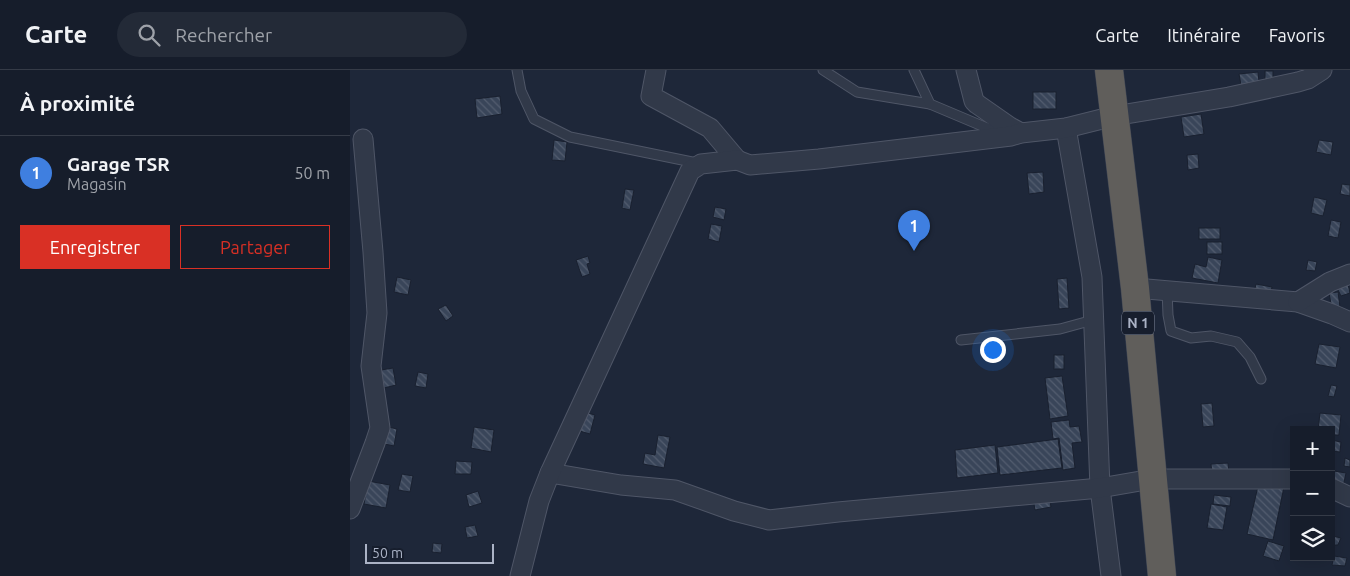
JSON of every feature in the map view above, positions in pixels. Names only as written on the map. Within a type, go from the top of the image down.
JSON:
[{"type":"highway","name":"N 1","points":[[1109,70],[1135,288],[1162,576]]},
{"type":"street","points":[[656,70],[652,96],[665,105],[688,115],[710,128],[736,160]]},
{"type":"street","points":[[966,70],[974,100],[1015,130],[1066,128],[1114,116],[1229,97],[1298,82],[1308,79],[1322,70]]},
{"type":"street","points":[[1066,128],[1092,277],[1100,488],[1111,576]]},
{"type":"street","points":[[520,576],[539,500],[550,473],[690,171],[701,164],[736,160],[750,165],[819,159],[1012,136],[1015,130]]},
{"type":"street","points":[[350,509],[380,428],[371,366],[377,313],[363,139]]},
{"type":"street","points":[[1298,302],[1330,282],[1350,274]]},
{"type":"street","points":[[1135,288],[1298,302],[1350,322]]},
{"type":"street","points":[[550,473],[621,485],[675,490],[734,511],[769,520],[1100,488],[1152,479],[1290,479]]},
{"type":"street","points":[[1335,490],[1350,497]]},
{"type":"lane","points":[[517,70],[521,92],[534,119],[570,137],[701,164]]},
{"type":"lane","points":[[823,70],[857,92],[930,104],[987,128],[1015,130]]},
{"type":"lane","points":[[914,70],[930,104]]},
{"type":"lane","points":[[1167,290],[1171,332],[1191,338],[1211,336],[1237,342],[1250,357],[1262,380]]},
{"type":"lane","points":[[961,340],[1060,330],[1093,320]]},
{"type":"building","points":[[1265,71],[1273,71],[1273,81],[1265,81]]},
{"type":"building","points":[[1258,72],[1259,82],[1241,85],[1239,74]]},
{"type":"building","points":[[1033,92],[1056,92],[1056,109],[1033,109]]},
{"type":"building","points":[[500,96],[502,114],[477,118],[475,99]]},
{"type":"building","points":[[1201,114],[1204,134],[1184,137],[1181,117]]},
{"type":"building","points":[[554,140],[567,142],[565,161],[552,160]]},
{"type":"building","points":[[1319,140],[1333,142],[1331,155],[1316,152]]},
{"type":"building","points":[[1198,154],[1199,168],[1188,170],[1187,155]]},
{"type":"building","points":[[1043,172],[1044,192],[1029,194],[1027,173]]},
{"type":"building","points":[[1342,184],[1350,185],[1350,196],[1340,194]]},
{"type":"building","points":[[625,189],[634,190],[630,210],[622,208]]},
{"type":"building","points":[[1314,197],[1327,200],[1323,216],[1311,213]]},
{"type":"building","points":[[715,207],[726,209],[724,220],[713,217]]},
{"type":"building","points":[[1331,220],[1341,222],[1338,238],[1328,236]]},
{"type":"building","points":[[711,224],[722,226],[719,242],[708,239]]},
{"type":"building","points":[[1199,228],[1220,228],[1220,239],[1199,239]]},
{"type":"building","points":[[1207,242],[1222,242],[1222,254],[1207,254]]},
{"type":"building","points":[[588,256],[590,263],[587,264],[590,274],[582,277],[576,260]]},
{"type":"building","points":[[1208,257],[1222,260],[1218,283],[1192,278],[1195,264],[1206,267]]},
{"type":"building","points":[[1308,260],[1317,262],[1315,271],[1306,270]]},
{"type":"building","points":[[397,277],[411,280],[408,295],[394,292]]},
{"type":"building","points":[[1067,278],[1069,308],[1059,309],[1057,279]]},
{"type":"building","points":[[1256,284],[1272,287],[1270,296],[1254,293]]},
{"type":"building","points":[[1348,284],[1350,293],[1341,296],[1337,288]]},
{"type":"building","points":[[1338,292],[1340,307],[1332,309],[1329,293]]},
{"type":"building","points":[[446,305],[453,316],[446,321],[438,309]]},
{"type":"building","points":[[1319,344],[1340,347],[1336,368],[1315,364]]},
{"type":"building","points":[[1054,355],[1064,355],[1064,369],[1054,369]]},
{"type":"building","points":[[393,368],[396,385],[384,388],[381,370]]},
{"type":"building","points":[[418,372],[428,374],[426,388],[415,386]]},
{"type":"building","points":[[1062,376],[1068,416],[1050,419],[1045,378]]},
{"type":"building","points":[[1331,385],[1337,386],[1334,397],[1328,396]]},
{"type":"building","points":[[1212,403],[1214,426],[1203,427],[1201,404]]},
{"type":"building","points":[[581,411],[595,415],[590,434],[576,430]]},
{"type":"building","points":[[1320,413],[1341,415],[1339,435],[1335,435],[1335,426],[1318,426]]},
{"type":"building","points":[[1069,420],[1070,427],[1079,426],[1082,442],[1072,443],[1075,468],[1063,470],[1059,438],[1053,439],[1051,422]]},
{"type":"building","points":[[384,426],[397,429],[394,446],[380,443]]},
{"type":"building","points":[[474,427],[494,430],[491,452],[471,448]]},
{"type":"building","points":[[658,435],[670,437],[664,468],[643,464],[645,453],[655,455]]},
{"type":"building","points":[[1058,439],[1062,468],[1000,475],[997,447]]},
{"type":"building","points":[[1335,441],[1341,442],[1340,452],[1335,451]]},
{"type":"building","points":[[995,445],[998,473],[957,478],[955,450]]},
{"type":"building","points":[[1345,458],[1350,460],[1350,467],[1344,466]]},
{"type":"building","points":[[456,461],[472,462],[471,474],[455,474]]},
{"type":"building","points":[[1228,463],[1229,473],[1212,474],[1211,464]]},
{"type":"building","points":[[1335,471],[1346,473],[1343,487],[1335,486]]},
{"type":"building","points":[[402,474],[413,476],[410,492],[398,490]]},
{"type":"building","points":[[368,481],[390,485],[386,508],[364,504]]},
{"type":"building","points":[[1258,486],[1284,487],[1273,540],[1247,534]]},
{"type":"building","points":[[478,491],[482,503],[469,507],[466,495]]},
{"type":"building","points":[[1049,495],[1051,507],[1035,510],[1033,498]]},
{"type":"building","points":[[1214,495],[1231,497],[1230,506],[1213,504]]},
{"type":"building","points":[[1211,504],[1227,507],[1223,530],[1207,528]]},
{"type":"building","points":[[475,525],[478,536],[467,538],[465,527]]},
{"type":"building","points":[[1335,536],[1341,538],[1338,545],[1335,545]]},
{"type":"building","points":[[1268,541],[1284,546],[1279,561],[1263,556]]},
{"type":"building","points":[[433,543],[442,544],[441,553],[432,552]]},
{"type":"building","points":[[1335,556],[1347,558],[1345,566],[1332,565],[1333,561],[1335,561]]},
{"type":"place","name":"Garage TSR","points":[[914,251]]}]
